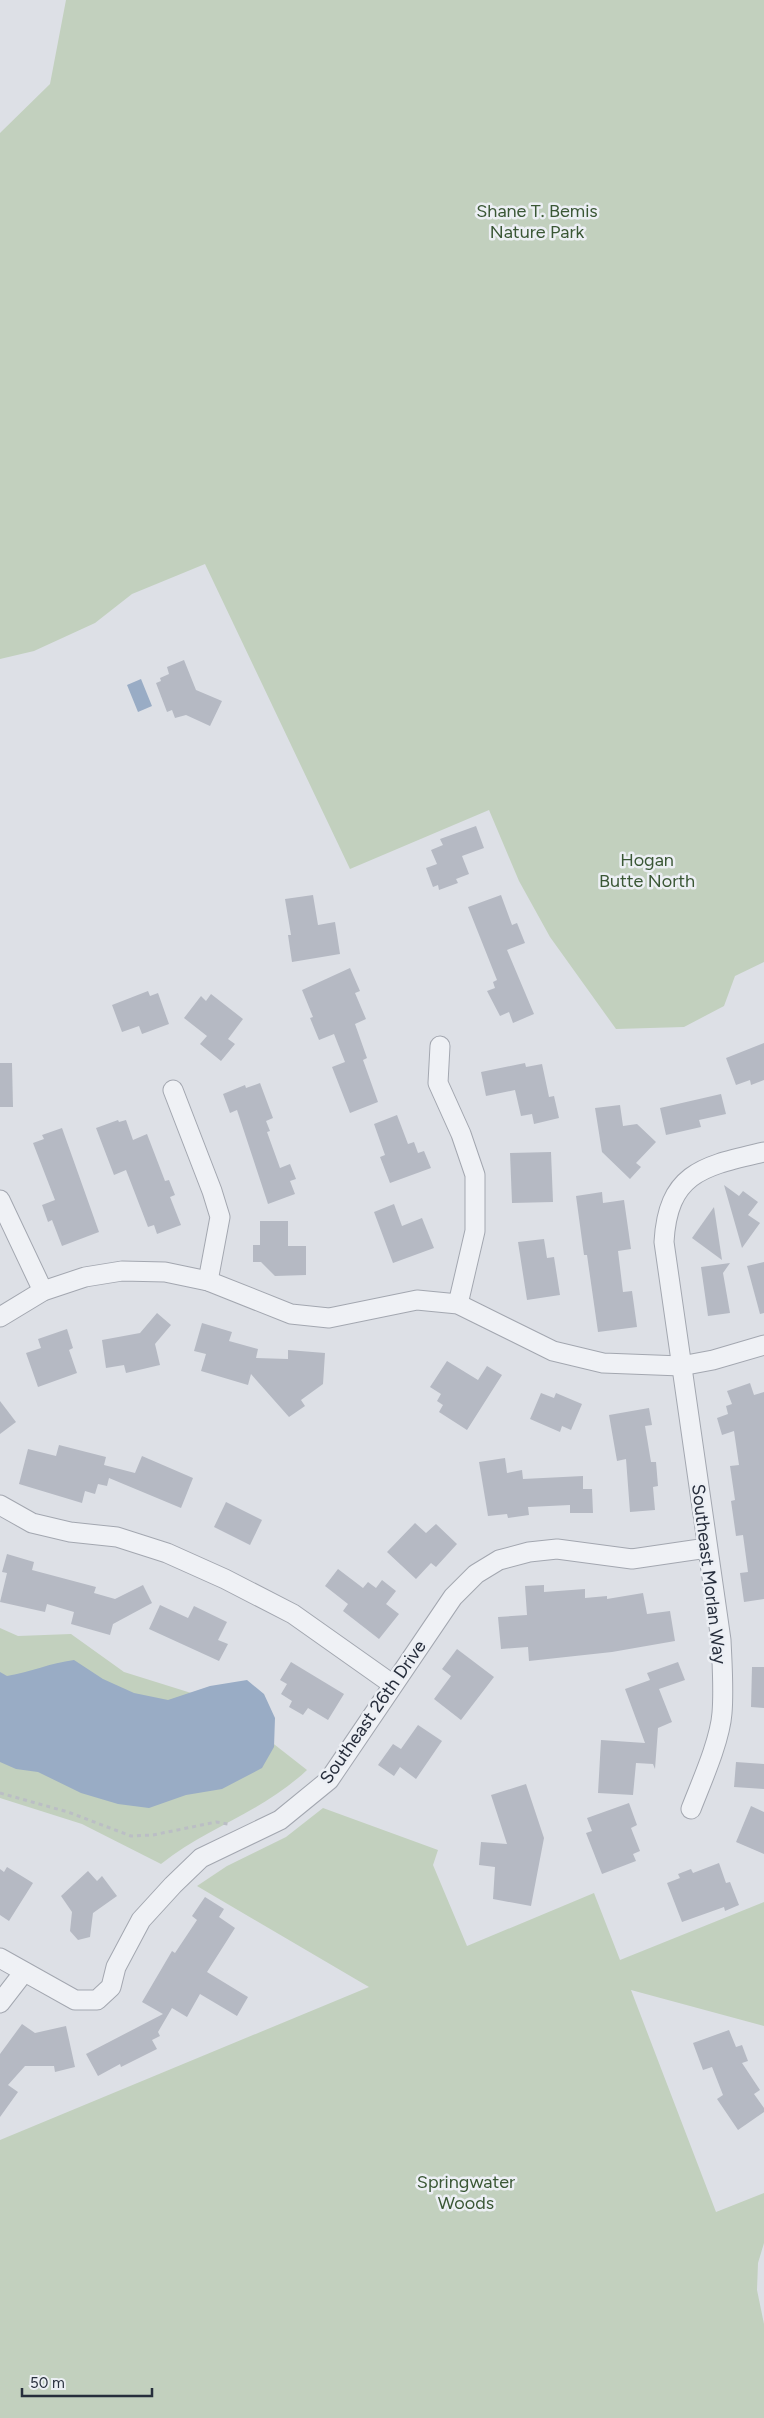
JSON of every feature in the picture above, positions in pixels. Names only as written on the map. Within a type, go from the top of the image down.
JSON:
[{"type":"street","points":[[440,1046],[438,1083],[461,1134],[475,1175],[475,1231],[458,1304]]},
{"type":"street","points":[[173,1090],[212,1191],[220,1217],[208,1281]]},
{"type":"street","name":"Southeast Morlan Way","points":[[691,1809],[708,1766],[722,1715],[721,1640],[664,1242],[665,1218],[681,1186],[697,1172],[720,1162],[764,1152]]},
{"type":"street","points":[[0,1200],[43,1291]]},
{"type":"street","points":[[0,1317],[43,1291],[85,1277],[122,1272],[165,1272],[208,1281],[291,1314],[329,1318],[417,1300],[458,1304],[553,1351],[603,1363],[681,1366],[713,1360],[764,1345]]},
{"type":"street","points":[[0,1505],[32,1523],[70,1532],[117,1537],[167,1553],[225,1579],[293,1614],[392,1684]]},
{"type":"street","name":"Southeast 26th Drive","points":[[24,1972],[75,2000],[97,2000],[111,1987],[116,1967],[141,1920],[201,1858],[280,1820],[329,1780],[392,1684],[453,1597],[476,1574],[499,1560],[529,1552],[558,1549],[632,1559],[707,1548]]},
{"type":"street","points":[[0,1958],[24,1972],[0,2003]]},
{"type":"path","points":[[0,1793],[68,1812],[131,1836],[153,1834],[216,1822],[229,1824],[245,1837]]},
{"type":"green space","points":[[66,0],[764,0],[764,962],[735,976],[724,1006],[684,1027],[616,1029],[550,937],[519,881],[489,810],[350,869],[205,564],[132,594],[95,623],[34,651],[0,659],[0,133],[50,84]]},
{"type":"green space","points":[[0,1628],[18,1636],[71,1634],[124,1672],[220,1702],[307,1770],[272,1797],[198,1839],[161,1864],[82,1824],[0,1798]]},
{"type":"green space","name":"Springwater Woods","points":[[323,1808],[438,1850],[433,1865],[467,1946],[594,1893],[620,1960],[764,1902],[764,2026],[631,1990],[716,2212],[764,2193],[764,2243],[758,2263],[757,2290],[764,2324],[764,2418],[0,2418],[0,2140],[369,1987],[197,1886],[227,1866],[286,1837]]},
{"type":"water","points":[[141,679],[152,706],[138,712],[127,685]]},
{"type":"water","points":[[74,1660],[103,1679],[134,1693],[168,1700],[210,1686],[247,1680],[264,1694],[275,1718],[274,1747],[262,1768],[222,1789],[186,1795],[149,1808],[118,1804],[81,1793],[38,1772],[16,1769],[0,1762],[0,1672],[7,1676]]},
{"type":"building","points":[[184,660],[196,690],[222,701],[210,726],[186,715],[175,718],[172,710],[167,712],[156,683],[161,681],[160,678],[169,674],[167,667]]},
{"type":"building","points":[[476,826],[484,848],[462,856],[469,874],[456,879],[458,883],[439,890],[438,885],[433,887],[426,868],[437,864],[431,850],[443,845],[440,839]]},
{"type":"building","points":[[313,895],[318,925],[335,922],[340,954],[292,962],[288,935],[291,935],[285,899]]},
{"type":"building","points":[[501,895],[512,925],[517,923],[525,943],[507,950],[534,1014],[513,1023],[509,1012],[500,1016],[487,991],[495,988],[493,982],[497,980],[468,907]]},
{"type":"building","points":[[350,968],[360,991],[355,993],[366,1019],[355,1024],[367,1058],[363,1060],[378,1102],[350,1113],[332,1067],[345,1062],[334,1034],[319,1040],[310,1018],[313,1017],[302,990]]},
{"type":"building","points":[[148,991],[150,996],[158,993],[169,1024],[142,1034],[139,1026],[122,1032],[112,1005]]},
{"type":"building","points":[[211,994],[243,1019],[228,1039],[235,1044],[221,1061],[200,1044],[207,1036],[184,1018],[201,996],[206,1001]]},
{"type":"building","points":[[764,1043],[764,1080],[751,1085],[750,1080],[736,1085],[726,1058]]},
{"type":"building","points":[[0,1063],[12,1063],[13,1107],[0,1107]]},
{"type":"building","points":[[525,1063],[526,1067],[542,1064],[549,1097],[554,1096],[559,1118],[534,1124],[532,1114],[521,1116],[515,1090],[486,1096],[481,1072]]},
{"type":"building","points":[[260,1083],[273,1118],[266,1121],[270,1131],[267,1132],[280,1168],[290,1164],[296,1179],[290,1181],[295,1194],[268,1204],[237,1110],[230,1113],[223,1094],[245,1085],[246,1088]]},
{"type":"building","points":[[721,1094],[726,1114],[699,1120],[701,1127],[666,1135],[660,1108]]},
{"type":"building","points":[[620,1105],[623,1126],[637,1124],[656,1142],[636,1163],[641,1167],[630,1179],[602,1152],[595,1108]]},
{"type":"building","points":[[397,1115],[408,1144],[414,1142],[418,1153],[424,1151],[431,1168],[390,1183],[380,1157],[385,1155],[374,1124]]},
{"type":"building","points":[[118,1120],[119,1122],[126,1120],[133,1140],[147,1134],[165,1181],[169,1180],[175,1195],[170,1197],[181,1225],[157,1234],[154,1225],[148,1227],[126,1170],[114,1175],[96,1128]]},
{"type":"building","points":[[62,1128],[99,1232],[62,1246],[52,1220],[48,1222],[42,1205],[55,1200],[33,1143],[44,1139],[42,1135]]},
{"type":"building","points":[[551,1152],[553,1202],[512,1203],[510,1153]]},
{"type":"building","points":[[724,1185],[739,1196],[743,1191],[758,1202],[748,1215],[760,1223],[742,1248]]},
{"type":"building","points":[[602,1192],[603,1203],[624,1200],[631,1249],[618,1251],[623,1292],[632,1291],[637,1327],[598,1332],[587,1255],[584,1255],[576,1196]]},
{"type":"building","points":[[394,1204],[402,1226],[422,1218],[434,1248],[393,1263],[374,1212]]},
{"type":"building","points":[[714,1207],[722,1260],[692,1238]]},
{"type":"building","points":[[260,1221],[288,1221],[288,1246],[306,1246],[306,1275],[275,1276],[261,1262],[253,1262],[253,1245],[260,1245]]},
{"type":"building","points":[[544,1239],[547,1258],[554,1257],[560,1295],[527,1300],[518,1242]]},
{"type":"building","points":[[764,1262],[764,1313],[760,1314],[747,1266]]},
{"type":"building","points":[[730,1263],[723,1273],[730,1313],[708,1316],[701,1267]]},
{"type":"building","points":[[157,1313],[171,1325],[155,1344],[160,1365],[126,1373],[124,1365],[106,1368],[102,1340],[140,1333]]},
{"type":"building","points":[[202,1323],[232,1332],[229,1341],[258,1349],[256,1358],[288,1359],[288,1350],[325,1353],[323,1384],[301,1400],[305,1406],[289,1417],[251,1374],[248,1385],[201,1371],[206,1354],[194,1351]]},
{"type":"building","points":[[67,1329],[73,1348],[69,1350],[77,1373],[38,1387],[26,1353],[41,1348],[38,1339]]},
{"type":"building","points":[[447,1361],[478,1380],[487,1366],[502,1375],[467,1430],[439,1412],[443,1405],[437,1401],[441,1394],[430,1387]]},
{"type":"building","points":[[750,1383],[754,1395],[764,1392],[764,1599],[744,1602],[740,1573],[748,1572],[743,1535],[736,1536],[731,1501],[735,1500],[730,1466],[739,1465],[734,1431],[722,1435],[717,1418],[728,1414],[726,1406],[732,1404],[727,1391]]},
{"type":"building","points":[[541,1393],[554,1398],[556,1393],[582,1404],[571,1430],[562,1426],[560,1432],[530,1419]]},
{"type":"building","points":[[0,1401],[16,1422],[0,1434]]},
{"type":"building","points":[[649,1408],[652,1425],[645,1426],[651,1462],[656,1462],[658,1486],[653,1487],[655,1510],[630,1512],[626,1459],[617,1461],[609,1415]]},
{"type":"building","points":[[59,1445],[106,1457],[104,1465],[135,1473],[142,1456],[193,1478],[181,1508],[109,1478],[107,1486],[98,1484],[95,1494],[85,1491],[82,1503],[19,1484],[28,1449],[56,1456]]},
{"type":"building","points":[[505,1458],[507,1473],[522,1470],[523,1479],[583,1476],[583,1489],[592,1489],[593,1513],[570,1513],[570,1505],[528,1507],[529,1515],[508,1518],[507,1514],[488,1516],[479,1462]]},
{"type":"building","points":[[226,1502],[262,1520],[250,1545],[214,1527]]},
{"type":"building","points":[[415,1523],[426,1533],[436,1524],[457,1544],[436,1567],[431,1563],[416,1579],[387,1552]]},
{"type":"building","points":[[7,1554],[34,1562],[32,1570],[96,1587],[94,1593],[115,1599],[143,1585],[152,1603],[113,1624],[110,1635],[71,1624],[74,1612],[47,1604],[45,1612],[0,1602],[7,1573],[2,1572]]},
{"type":"building","points":[[338,1569],[363,1588],[368,1582],[376,1588],[382,1580],[396,1591],[386,1604],[399,1614],[379,1639],[343,1611],[348,1604],[325,1586]]},
{"type":"building","points":[[544,1585],[544,1592],[585,1589],[585,1598],[607,1596],[607,1599],[643,1593],[647,1614],[670,1611],[675,1641],[612,1652],[529,1661],[528,1647],[501,1649],[498,1617],[527,1615],[525,1586]]},
{"type":"building","points":[[160,1605],[188,1618],[194,1606],[227,1622],[218,1640],[228,1644],[219,1661],[149,1629]]},
{"type":"building","points":[[457,1649],[494,1677],[461,1720],[434,1699],[451,1676],[442,1669]]},
{"type":"building","points":[[291,1662],[344,1694],[328,1720],[308,1708],[303,1715],[289,1707],[292,1701],[281,1694],[287,1684],[280,1680]]},
{"type":"building","points":[[678,1662],[685,1680],[659,1689],[672,1722],[658,1728],[655,1769],[653,1764],[636,1763],[633,1795],[598,1793],[601,1740],[645,1743],[625,1689],[650,1680],[647,1673]]},
{"type":"building","points":[[752,1667],[764,1667],[764,1708],[751,1707]]},
{"type":"building","points":[[418,1725],[442,1741],[416,1779],[400,1767],[394,1776],[378,1765],[393,1744],[401,1749]]},
{"type":"building","points":[[736,1762],[764,1764],[764,1789],[734,1787]]},
{"type":"building","points":[[526,1784],[544,1838],[531,1906],[493,1899],[495,1867],[479,1865],[481,1842],[507,1844],[491,1795]]},
{"type":"building","points":[[629,1803],[637,1825],[631,1828],[640,1851],[633,1854],[636,1861],[602,1874],[586,1833],[592,1831],[587,1818]]},
{"type":"building","points":[[751,1806],[764,1812],[764,1854],[736,1842]]},
{"type":"building","points":[[719,1863],[726,1883],[730,1882],[739,1905],[725,1911],[724,1907],[682,1922],[667,1883],[680,1878],[678,1874],[691,1869],[693,1873]]},
{"type":"building","points":[[7,1867],[33,1883],[9,1921],[0,1915],[0,1869],[4,1872]]},
{"type":"building","points":[[88,1871],[97,1881],[102,1876],[117,1896],[93,1913],[90,1937],[78,1940],[70,1931],[72,1912],[61,1896]]},
{"type":"building","points":[[205,1897],[224,1909],[219,1917],[235,1928],[207,1972],[248,1997],[237,2016],[200,1994],[187,2017],[172,2008],[158,2032],[160,2036],[152,2040],[157,2049],[121,2067],[120,2064],[98,2076],[86,2054],[163,2014],[142,2002],[172,1951],[175,1953],[197,1920],[192,1916]]},
{"type":"building","points":[[22,2024],[35,2033],[66,2026],[75,2067],[55,2072],[54,2066],[25,2066],[8,2085],[18,2092],[0,2117],[0,2054]]},
{"type":"building","points":[[729,2030],[736,2047],[742,2045],[748,2061],[742,2063],[760,2090],[754,2094],[764,2108],[764,2112],[738,2130],[717,2099],[723,2095],[712,2067],[703,2070],[693,2043]]},
{"type":"park label","name":"Shane T. Bemis Nature Park","points":[[537,221]]},
{"type":"park label","name":"Hogan Butte North","points":[[647,870]]}]
